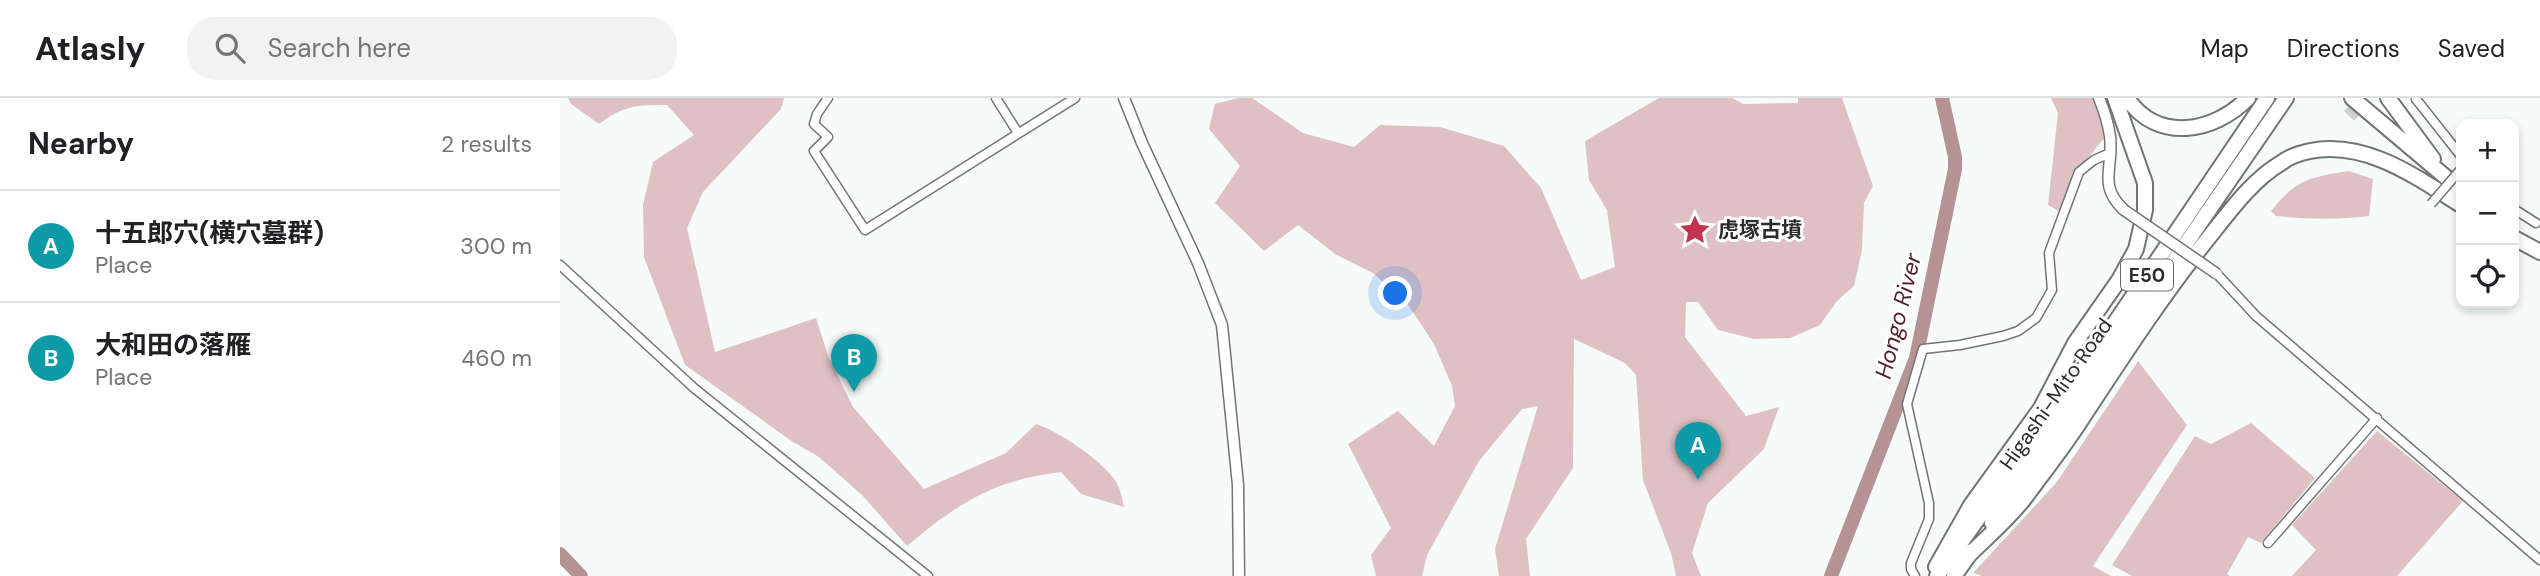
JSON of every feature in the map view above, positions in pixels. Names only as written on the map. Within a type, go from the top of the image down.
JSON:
[{"type":"highway","points":[[1935,576],[1942,554],[1971,505],[2041,408],[2075,343],[2119,280],[2136,249],[2146,210],[2145,183],[2115,98]]},
{"type":"highway","points":[[2127,98],[2133,107],[2149,120],[2168,128],[2179,129],[2212,123],[2233,111],[2248,98]]},
{"type":"highway","name":"Higashi-Mito Road","points":[[1935,576],[2060,404],[2267,98]]},
{"type":"highway","name":"Higashi-Mito Road","points":[[1954,576],[2286,98]]},
{"type":"highway","points":[[2388,98],[2423,146],[2456,184]]},
{"type":"highway","points":[[2347,101],[2456,186]]},
{"type":"highway","points":[[2360,117],[2456,199]]},
{"type":"highway","points":[[1968,556],[2024,499],[2082,419],[2181,272],[2252,187],[2280,163],[2321,150],[2362,153],[2397,167],[2456,200]]},
{"type":"highway","points":[[2519,232],[2540,242]]},
{"type":"highway","points":[[2519,241],[2540,252]]},
{"type":"street","points":[[828,98],[814,124],[828,137],[814,151],[865,230],[1075,98]]},
{"type":"street","points":[[996,98],[1018,133]]},
{"type":"street","points":[[1124,98],[1142,144],[1198,262],[1222,325],[1238,485],[1239,576]]},
{"type":"street","points":[[2099,98],[2110,137],[2109,189],[2113,200],[2217,274],[2256,316],[2540,560]]},
{"type":"street","points":[[2416,99],[2456,150]]},
{"type":"street","points":[[1915,576],[1911,563],[1929,519],[1929,511],[1907,404],[1923,349],[1992,339],[2018,331],[2036,318],[2052,290],[2049,253],[2079,172],[2094,160],[2110,153]]},
{"type":"street","points":[[2428,207],[2456,175]]},
{"type":"street","points":[[2519,212],[2536,223]]},
{"type":"street","points":[[560,265],[694,388],[928,576]]},
{"type":"street","points":[[2268,543],[2377,418]]},
{"type":"shaded area","points":[[568,98],[784,98],[781,109],[703,192],[687,228],[715,352],[816,318],[828,356],[853,407],[924,489],[1006,453],[1036,424],[1068,440],[1100,464],[1117,483],[1124,507],[1081,494],[1061,472],[1037,476],[978,496],[943,517],[907,546],[862,495],[819,457],[793,442],[685,365],[644,257],[643,205],[653,162],[694,135],[667,105],[631,107],[599,124],[571,104]]},
{"type":"shaded area","points":[[1238,98],[1252,98],[1303,133],[1354,147],[1380,125],[1440,127],[1504,146],[1541,188],[1581,280],[1615,267],[1607,210],[1589,180],[1585,141],[1659,98],[1732,98],[1743,104],[1798,103],[1798,98],[1842,98],[1873,186],[1864,203],[1862,250],[1854,286],[1837,301],[1820,325],[1790,338],[1754,339],[1718,330],[1698,302],[1686,302],[1685,337],[1746,416],[1779,407],[1764,449],[1708,503],[1692,553],[1701,576],[1676,576],[1671,553],[1643,480],[1636,375],[1625,363],[1574,339],[1573,468],[1526,539],[1530,576],[1499,576],[1495,549],[1538,406],[1522,409],[1479,461],[1427,555],[1422,576],[1376,576],[1371,555],[1391,528],[1348,444],[1398,411],[1434,446],[1455,406],[1452,386],[1434,344],[1409,306],[1373,273],[1335,254],[1298,225],[1264,251],[1215,203],[1240,166],[1209,129],[1215,104]]},
{"type":"shaded area","points":[[2051,98],[2100,98],[2105,137],[2074,175],[2060,212],[2048,205],[2058,113]]},
{"type":"shaded area","points":[[2349,171],[2373,179],[2369,216],[2299,218],[2276,216],[2271,211],[2288,192],[2305,181]]},
{"type":"shaded area","points":[[2138,361],[2187,425],[2093,566],[2111,576],[1982,576],[1973,573],[2056,483]]},
{"type":"shaded area","points":[[2251,423],[2315,478],[2261,543],[2248,537],[2227,574],[2230,576],[2132,576],[2112,565],[2195,436],[2211,444]]},
{"type":"shaded area","points":[[2377,431],[2463,501],[2397,576],[2292,576],[2316,550],[2292,525]]},
{"type":"waterway","name":"Hongo River","points":[[1831,576],[1916,358],[1955,169],[1955,157],[1942,98]]},
{"type":"waterway","points":[[560,554],[581,576]]},
{"type":"tunnel","points":[[2349,106],[2360,117]]},
{"type":"place","name":"虎塚古墳","points":[[1695,230]]},
{"type":"place","name":"大和田の落雁","points":[[854,392]]},
{"type":"place","name":"十五郎穴(横穴墓群)","points":[[1698,480]]}]
